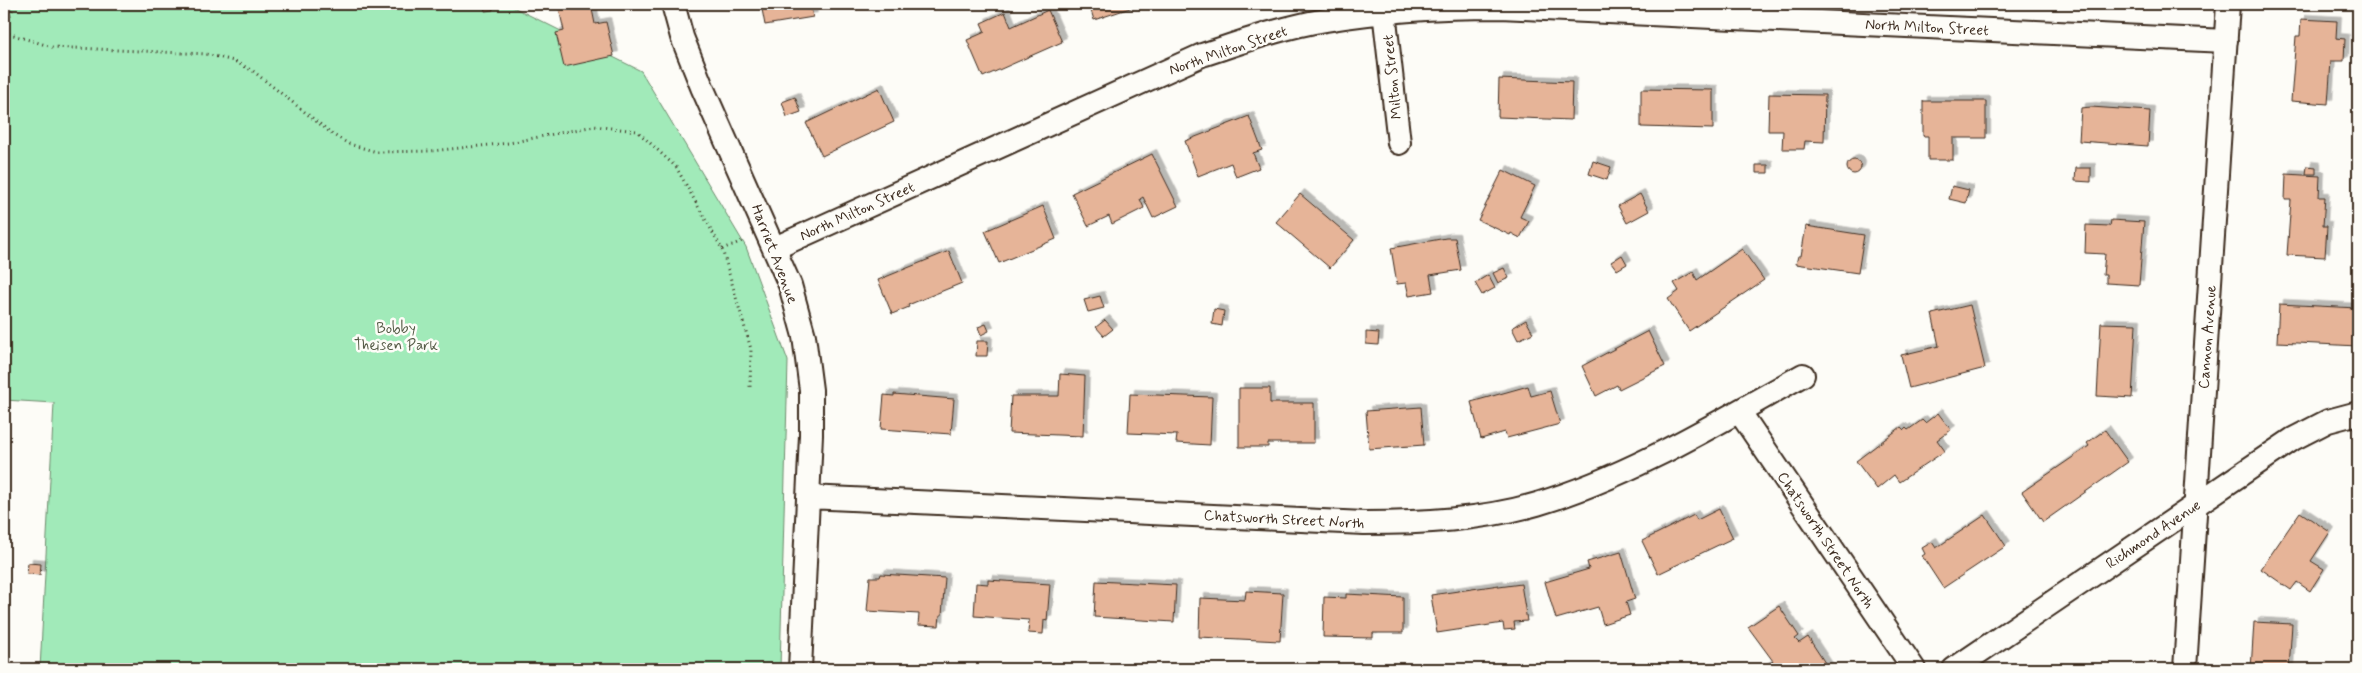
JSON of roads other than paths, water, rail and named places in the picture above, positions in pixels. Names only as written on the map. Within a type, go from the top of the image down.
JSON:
[{"type":"street","name":"Harriet Avenue","points":[[673,4],[682,37],[702,87],[776,248],[790,285],[802,328],[808,372],[811,435],[800,669]]},
{"type":"street","name":"Cannon Avenue","points":[[2185,669],[2228,4]]},
{"type":"street","name":"North Milton Street","points":[[776,248],[1202,55],[1270,33],[1324,20],[1384,11],[1433,7],[1500,7],[2226,41]]},
{"type":"street","name":"Milton Street","points":[[1384,11],[1399,143]]},
{"type":"street","name":"Chatsworth Street North","points":[[808,497],[1364,523],[1422,523],[1479,516],[1535,504],[1590,486],[1650,458],[1802,375]]},
{"type":"street","name":"Chatsworth Street North","points":[[1739,411],[1914,669]]},
{"type":"street","name":"Richmond Avenue","points":[[1954,669],[2293,439],[2328,421],[2358,413]]},
{"type":"park label","name":"Bobby Theisen Park","points":[[396,336]]}]
